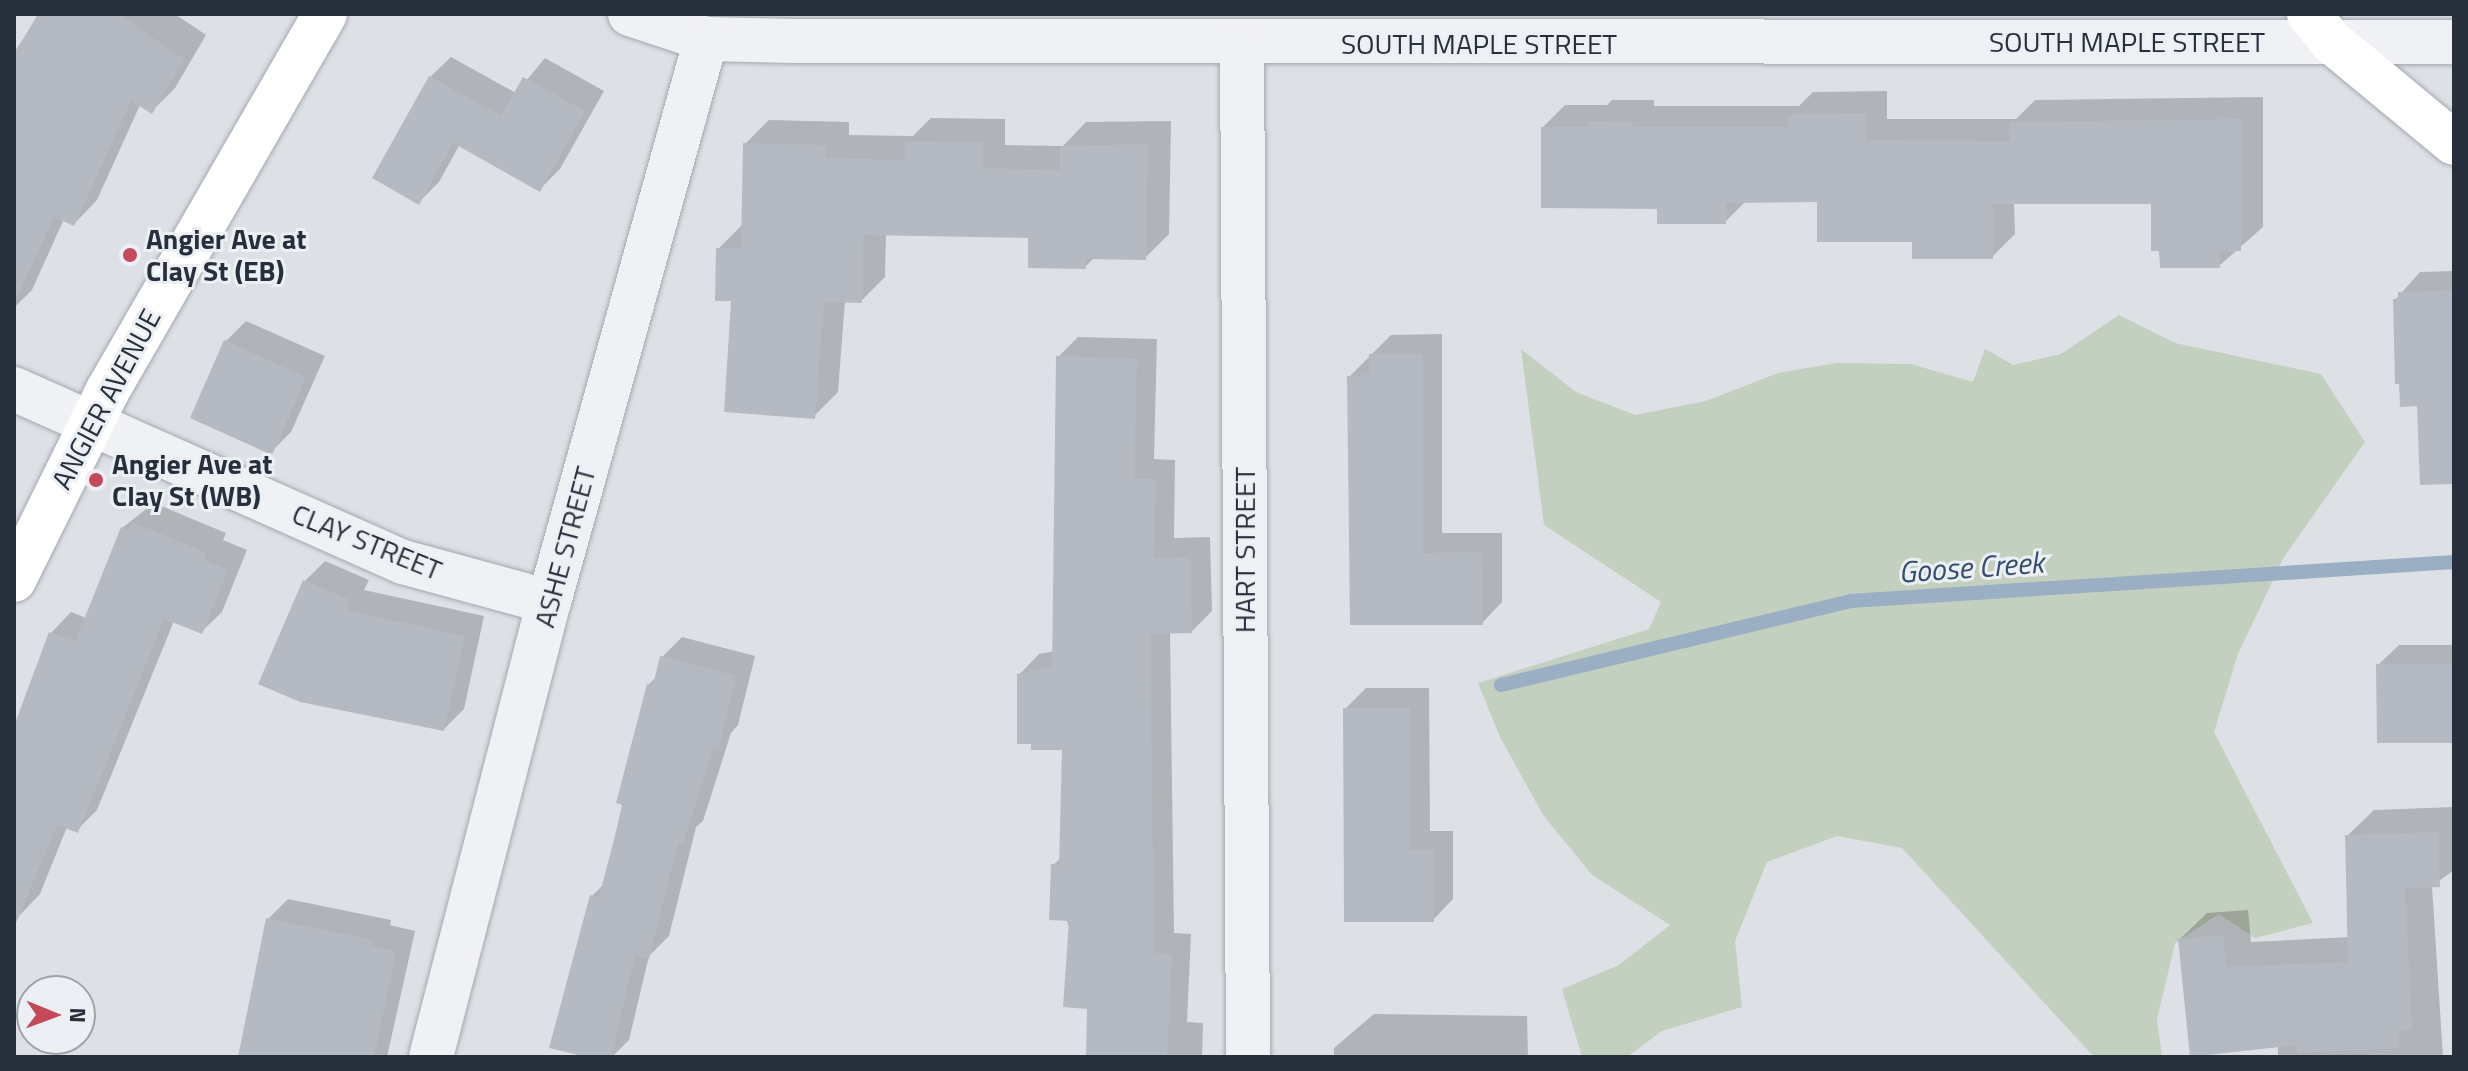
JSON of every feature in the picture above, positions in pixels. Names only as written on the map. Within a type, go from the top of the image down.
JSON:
[{"type":"main road","name":"ANGIER AVENUE","points":[[14,580],[91,422],[325,14]]},
{"type":"main road","points":[[2321,28],[2454,143]]},
{"type":"street","name":"SOUTH MAPLE STREET","points":[[630,14],[706,39],[1242,44],[2321,28],[2454,42]]},
{"type":"street","name":"ASHE STREET","points":[[431,1057],[549,602],[706,39]]},
{"type":"street","name":"HART STREET","points":[[1242,44],[1248,1057]]},
{"type":"street","name":"CLAY STREET","points":[[14,389],[403,562],[549,602]]},
{"type":"green space","points":[[2119,315],[2175,343],[2321,374],[2365,442],[2284,557],[2238,654],[2214,732],[2313,923],[2255,938],[2219,914],[2175,943],[2157,1019],[2162,1057],[2094,1057],[1902,848],[1837,836],[1767,862],[1735,941],[1742,1007],[1662,1031],[1627,1057],[1582,1057],[1562,989],[1619,965],[1670,925],[1592,875],[1543,815],[1500,737],[1478,683],[1649,629],[1661,602],[1544,525],[1521,349],[1576,392],[1635,415],[1706,401],[1778,373],[1837,363],[1911,364],[1973,382],[1985,349],[2013,365],[2061,354]]},
{"type":"building","points":[[38,14],[118,14],[184,59],[152,114],[131,101],[74,226],[54,217],[14,304],[14,55]]},
{"type":"building","points":[[429,76],[501,116],[523,77],[585,111],[540,192],[453,143],[419,205],[372,178]]},
{"type":"building","points":[[1866,113],[1866,140],[2010,141],[2010,122],[2241,119],[2241,251],[2220,251],[2220,268],[2160,268],[2159,251],[2151,251],[2151,204],[1993,204],[1993,259],[1912,259],[1912,242],[1817,242],[1817,202],[1726,203],[1726,224],[1657,224],[1657,209],[1541,208],[1541,127],[1588,127],[1588,121],[1633,122],[1633,127],[1788,127],[1788,114]]},
{"type":"building","points":[[905,141],[982,142],[982,168],[1060,170],[1060,146],[1148,144],[1146,260],[1086,259],[1086,269],[1028,268],[1028,238],[863,235],[862,303],[824,302],[815,419],[724,412],[731,301],[715,301],[716,248],[741,248],[743,143],[826,145],[826,158],[905,160]]},
{"type":"building","points":[[2454,290],[2452,484],[2420,485],[2417,406],[2400,407],[2399,384],[2395,384],[2393,299],[2398,299],[2398,292]]},
{"type":"building","points":[[224,340],[306,377],[272,455],[190,418]]},
{"type":"building","points":[[1369,354],[1423,354],[1423,553],[1482,552],[1483,625],[1350,625],[1347,376],[1369,375]]},
{"type":"building","points":[[1056,356],[1137,359],[1134,479],[1156,479],[1154,558],[1190,557],[1192,633],[1150,634],[1154,953],[1172,954],[1167,1057],[1086,1057],[1087,1009],[1063,1007],[1069,921],[1049,920],[1051,864],[1059,865],[1062,750],[1031,750],[1031,744],[1017,744],[1017,674],[1052,667]]},
{"type":"building","points":[[132,522],[207,553],[204,560],[228,570],[202,634],[164,619],[78,833],[57,825],[14,928],[14,726],[49,632],[75,642],[121,527],[128,530]]},
{"type":"building","points":[[303,580],[350,600],[346,610],[465,636],[444,731],[300,702],[258,684]]},
{"type":"building","points":[[660,656],[736,676],[719,748],[714,746],[683,843],[678,842],[649,959],[635,955],[611,1057],[587,1057],[549,1048],[590,895],[599,897],[623,805],[616,803],[647,684],[653,685]]},
{"type":"building","points":[[2376,664],[2454,664],[2454,743],[2377,743]]},
{"type":"building","points":[[1343,708],[1410,708],[1410,850],[1434,850],[1434,922],[1344,922]]},
{"type":"building","points":[[2438,832],[2440,887],[2405,889],[2412,1030],[2398,1031],[2399,1048],[2297,1053],[2297,1045],[2190,1057],[2178,939],[2223,935],[2226,967],[2348,962],[2345,835]]},
{"type":"building","points":[[266,918],[372,940],[371,945],[396,951],[374,1057],[238,1057]]},
{"type":"waterway","name":"Goose Creek","points":[[1501,685],[1850,601],[2454,562]]},
{"type":"place","name":"Angier Ave at Clay St (EB)","points":[[130,255]]},
{"type":"place","name":"Angier Ave at Clay St (WB)","points":[[96,480]]}]
